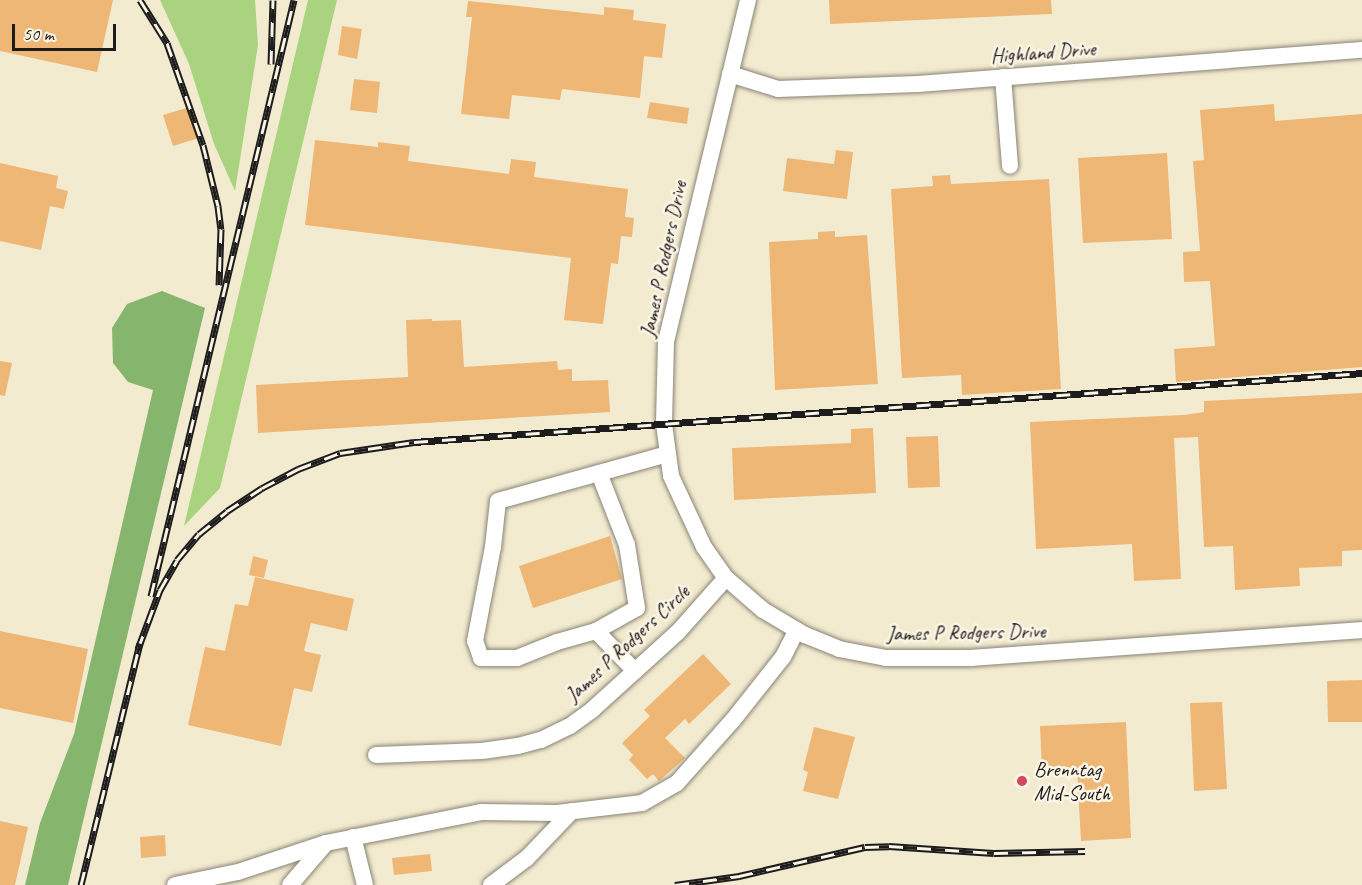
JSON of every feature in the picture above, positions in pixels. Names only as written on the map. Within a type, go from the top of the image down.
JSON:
[{"type":"street","name":"James P Rodgers Drive","points":[[748,0],[666,341],[664,424],[671,476],[704,547],[726,578],[763,610],[797,630],[839,649],[886,658],[971,658],[1362,630]]},
{"type":"street","name":"Highland Drive","points":[[730,74],[778,89],[1003,77],[1362,50]]},
{"type":"street","points":[[1003,77],[1010,166]]},
{"type":"street","points":[[599,473],[627,545],[637,608],[596,631],[557,642],[517,658],[481,658],[475,641],[493,547],[498,501],[599,473],[668,454]]},
{"type":"street","name":"James P Rodgers Circle","points":[[376,756],[482,751],[541,740],[570,726],[678,632],[726,578]]},
{"type":"street","points":[[175,885],[238,872],[326,843],[481,812],[572,811],[642,803],[676,783],[734,720],[783,657],[797,630]]},
{"type":"street","points":[[596,631],[635,671]]},
{"type":"street","points":[[491,885],[527,858],[572,811]]},
{"type":"street","points":[[353,837],[365,885]]},
{"type":"street","points":[[290,885],[326,843]]},
{"type":"green space","points":[[160,0],[255,0],[258,45],[235,191],[214,144],[189,64]]},
{"type":"green space","points":[[308,0],[337,0],[220,488],[184,526]]},
{"type":"green space","points":[[162,291],[205,308],[68,885],[25,885],[40,823],[74,734],[153,390],[128,382],[113,363],[112,328],[127,304]]},
{"type":"building","points":[[0,0],[113,0],[97,72],[0,51]]},
{"type":"building","points":[[829,0],[1051,0],[1052,14],[830,24]]},
{"type":"building","points":[[468,1],[604,15],[604,7],[634,10],[633,20],[666,24],[662,58],[644,56],[640,98],[562,89],[560,100],[512,95],[509,119],[461,114],[472,17],[466,17]]},
{"type":"building","points":[[342,26],[362,29],[357,59],[338,55]]},
{"type":"building","points":[[354,79],[380,82],[377,113],[350,110]]},
{"type":"building","points":[[650,102],[689,108],[687,124],[647,118]]},
{"type":"building","points":[[1274,104],[1275,121],[1362,114],[1362,367],[1176,382],[1174,349],[1215,346],[1210,281],[1184,282],[1183,252],[1200,251],[1193,161],[1204,160],[1200,110]]},
{"type":"building","points":[[190,107],[199,138],[173,146],[163,115]]},
{"type":"building","points":[[315,140],[378,147],[378,142],[410,146],[408,161],[509,174],[511,159],[536,162],[534,177],[628,189],[625,217],[634,218],[632,237],[621,236],[618,264],[611,263],[603,324],[564,320],[571,258],[305,225]]},
{"type":"building","points":[[836,150],[853,152],[847,199],[783,191],[787,158],[834,164]]},
{"type":"building","points":[[1167,153],[1172,239],[1083,243],[1078,158]]},
{"type":"building","points":[[0,163],[58,176],[56,188],[68,191],[64,209],[50,206],[41,250],[0,241]]},
{"type":"building","points":[[950,175],[951,184],[1049,179],[1061,389],[962,395],[961,375],[902,378],[891,189],[933,186],[932,176]]},
{"type":"building","points":[[835,231],[835,237],[867,235],[878,384],[775,390],[769,242],[818,239],[818,232]]},
{"type":"building","points":[[432,319],[432,321],[461,320],[464,367],[557,361],[558,370],[572,369],[572,381],[608,380],[610,412],[258,433],[256,385],[408,377],[406,320]]},
{"type":"building","points":[[0,361],[12,363],[5,396],[0,395]]},
{"type":"building","points":[[1362,393],[1362,550],[1342,551],[1342,566],[1299,568],[1300,586],[1235,590],[1233,546],[1204,547],[1198,437],[1174,438],[1181,579],[1134,581],[1132,544],[1036,549],[1030,422],[1184,415],[1204,412],[1204,401]]},
{"type":"building","points":[[873,428],[876,493],[734,500],[732,448],[851,443],[851,429]]},
{"type":"building","points":[[938,436],[940,487],[908,488],[906,437]]},
{"type":"building","points":[[610,536],[622,579],[533,608],[519,566]]},
{"type":"building","points":[[253,556],[268,560],[264,578],[249,575]]},
{"type":"building","points":[[255,577],[354,599],[347,631],[311,623],[304,651],[321,655],[312,692],[294,688],[281,746],[188,725],[205,647],[225,651],[235,604],[248,606]]},
{"type":"building","points":[[0,631],[88,649],[73,723],[0,708]]},
{"type":"building","points":[[703,654],[731,684],[689,724],[685,719],[665,738],[685,758],[659,781],[653,774],[647,779],[629,760],[633,755],[622,743],[650,716],[644,710]]},
{"type":"building","points":[[1362,680],[1362,722],[1328,722],[1327,681]]},
{"type":"building","points":[[1222,702],[1227,789],[1194,791],[1190,703]]},
{"type":"building","points":[[1126,722],[1131,838],[1081,841],[1077,769],[1042,771],[1040,726]]},
{"type":"building","points":[[814,727],[855,737],[838,799],[803,791],[808,772],[803,770]]},
{"type":"building","points":[[0,821],[28,827],[15,885],[0,885]]},
{"type":"building","points":[[165,835],[166,856],[141,858],[140,837]]},
{"type":"building","points":[[430,854],[432,871],[394,875],[392,858]]},
{"type":"railway","points":[[140,0],[167,43],[203,145],[218,206],[221,229],[219,285]]},
{"type":"railway","points":[[271,64],[273,0]]},
{"type":"railway","points":[[151,596],[294,0]]},
{"type":"railway","points":[[138,649],[160,590],[177,560],[199,534],[227,511],[262,488],[298,469],[340,453],[414,442],[1362,373]]},
{"type":"railway","points":[[81,885],[140,643]]},
{"type":"railway","points":[[675,885],[739,876],[865,847],[889,846],[994,853],[1085,851]]},
{"type":"place","name":"Brenntag Mid-South","points":[[1022,781]]}]
